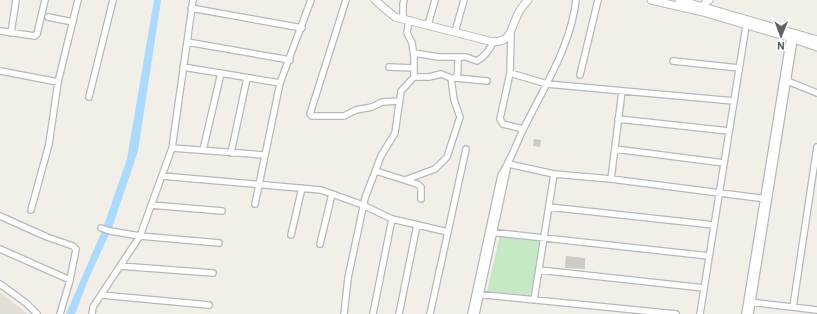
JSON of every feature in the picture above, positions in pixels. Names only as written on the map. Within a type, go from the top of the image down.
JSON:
[{"type":"street","points":[[11,33],[16,0]]},
{"type":"street","points":[[0,31],[35,36],[37,34],[45,0]]},
{"type":"street","points":[[31,210],[49,144],[58,82],[78,0]]},
{"type":"street","points":[[89,97],[113,0]]},
{"type":"street","points":[[92,314],[93,307],[101,294],[140,236],[172,148],[193,0]]},
{"type":"street","points":[[255,204],[280,83],[302,28],[311,0]]},
{"type":"street","points":[[346,0],[310,114],[312,116],[344,116],[356,110],[372,107],[382,102],[399,101]]},
{"type":"street","points":[[375,0],[395,16],[494,42],[501,41],[510,34]]},
{"type":"street","points":[[344,314],[348,278],[365,198],[381,156],[394,133],[398,117],[401,91],[414,76],[414,53],[412,42],[407,33],[403,4],[404,0]]},
{"type":"street","points":[[428,25],[435,0]]},
{"type":"street","points":[[455,32],[464,0]]},
{"type":"street","points":[[523,129],[503,124],[500,121],[510,73],[510,34],[517,14],[528,0]]},
{"type":"street","points":[[476,314],[478,294],[501,175],[508,164],[523,129],[547,84],[570,32],[576,0]]},
{"type":"street","points":[[580,75],[598,0]]},
{"type":"street","points":[[651,0],[705,4],[746,26],[792,38],[817,47]]},
{"type":"street","points":[[679,0],[705,4],[817,40]]},
{"type":"street","points":[[192,8],[302,28]]},
{"type":"street","points":[[48,17],[73,22]]},
{"type":"street","points":[[700,314],[746,26]]},
{"type":"street","points":[[750,314],[750,302],[792,38]]},
{"type":"street","points":[[187,42],[290,60]]},
{"type":"street","points":[[414,53],[439,57],[459,56],[477,61],[483,58],[494,42]]},
{"type":"street","points":[[405,180],[435,169],[447,157],[460,115],[454,100],[454,78],[458,74],[459,56]]},
{"type":"street","points":[[673,62],[739,68]]},
{"type":"street","points":[[183,67],[280,83]]},
{"type":"street","points":[[389,67],[414,68]]},
{"type":"street","points":[[0,71],[58,82]]},
{"type":"street","points":[[510,73],[547,84],[734,101]]},
{"type":"street","points":[[203,150],[221,74]]},
{"type":"street","points":[[414,76],[429,77],[441,74],[454,78],[487,82]]},
{"type":"street","points":[[231,153],[248,78]]},
{"type":"street","points":[[785,80],[817,93]]},
{"type":"street","points":[[611,179],[622,91]]},
{"type":"street","points":[[618,119],[729,131]]},
{"type":"street","points":[[793,307],[817,146]]},
{"type":"street","points":[[172,148],[265,155]]},
{"type":"street","points":[[615,148],[724,162]]},
{"type":"street","points":[[430,314],[466,149]]},
{"type":"street","points":[[508,164],[554,174],[611,179],[766,199]]},
{"type":"street","points":[[491,233],[508,164]]},
{"type":"street","points":[[376,171],[398,179],[411,181],[421,187],[421,199]]},
{"type":"street","points":[[534,300],[554,174]]},
{"type":"street","points":[[162,176],[321,190],[364,205],[392,219],[448,232]]},
{"type":"street","points":[[291,235],[302,188]]},
{"type":"street","points":[[320,244],[332,194]]},
{"type":"street","points":[[151,205],[222,211]]},
{"type":"street","points":[[548,206],[714,225]]},
{"type":"street","points":[[0,216],[75,248],[77,251],[60,314]]},
{"type":"street","points":[[373,314],[392,219]]},
{"type":"street","points":[[399,314],[417,225]]},
{"type":"street","points":[[101,228],[140,236],[219,243]]},
{"type":"street","points":[[491,233],[709,256]]},
{"type":"street","points":[[0,249],[70,280]]},
{"type":"street","points":[[120,266],[212,273]]},
{"type":"street","points":[[539,270],[704,288]]},
{"type":"street","points":[[0,284],[26,303],[37,314]]},
{"type":"street","points":[[101,294],[209,305]]},
{"type":"street","points":[[478,294],[676,314]]},
{"type":"street","points":[[471,314],[478,294]]},
{"type":"street","points":[[750,302],[817,310]]},
{"type":"street","points":[[745,314],[750,302]]},
{"type":"shaded area","points":[[0,293],[28,314],[0,314]]},
{"type":"green space","points":[[500,235],[541,241],[530,296],[487,291]]},
{"type":"water","points":[[154,0],[161,0],[138,151],[112,228],[88,280],[75,314],[66,314],[102,231],[127,159]]},
{"type":"building","points":[[534,139],[541,140],[540,147],[533,146]]},
{"type":"building","points":[[566,256],[585,258],[585,269],[565,268]]}]
